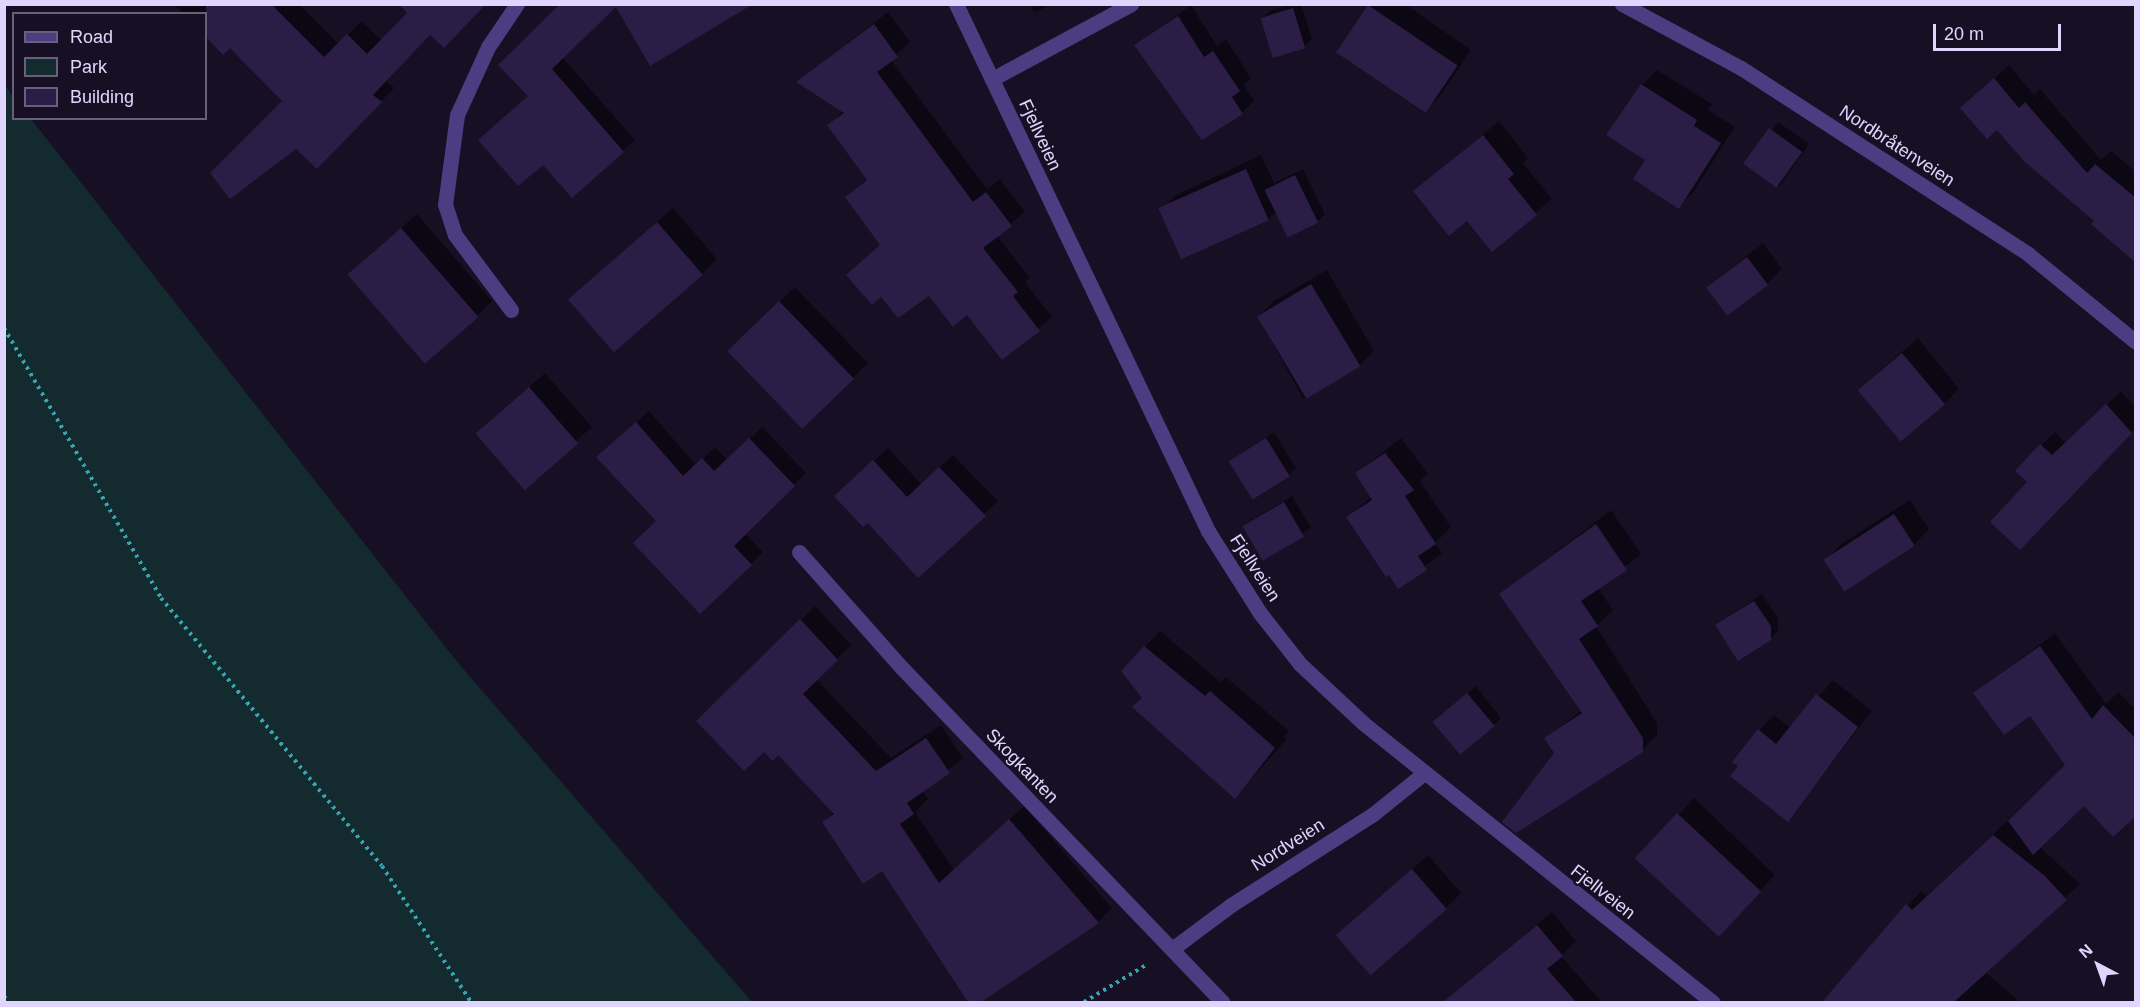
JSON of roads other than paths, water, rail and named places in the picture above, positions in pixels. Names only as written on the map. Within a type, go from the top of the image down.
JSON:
[{"type":"street","points":[[511,310],[455,235],[448,220],[445,193],[457,116],[484,56],[517,4]]},
{"type":"street","name":"Fjellveien","points":[[956,4],[1084,277],[1226,561],[1300,664],[1423,774],[1713,1002]]},
{"type":"street","points":[[992,79],[1131,4]]},
{"type":"street","name":"Nordbråtenveien","points":[[1622,4],[1741,68],[2028,254],[2136,342]]},
{"type":"street","name":"Skogkanten","points":[[799,552],[902,668],[1222,1002]]},
{"type":"street","name":"Nordveien","points":[[1172,949],[1231,905],[1372,815],[1423,774]]}]
